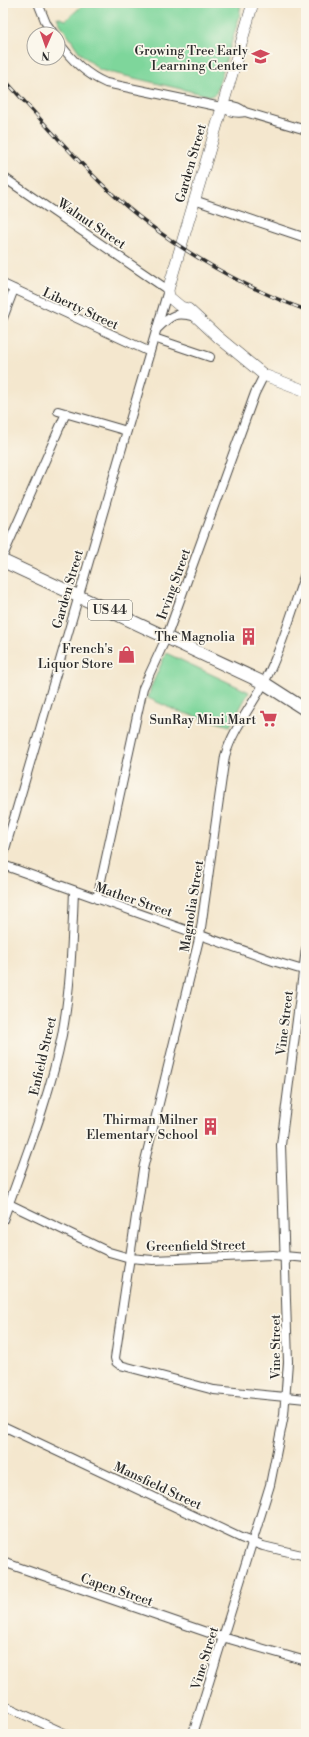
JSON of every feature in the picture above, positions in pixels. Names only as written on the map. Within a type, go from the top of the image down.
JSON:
[{"type":"highway","name":"US 44","points":[[3,561],[80,595],[264,683],[306,710]]},
{"type":"main road","name":"Garden Street","points":[[168,290],[251,4]]},
{"type":"main road","points":[[168,290],[174,291],[186,302],[188,309],[218,337],[264,375],[306,391]]},
{"type":"street","points":[[38,3],[48,26]]},
{"type":"street","points":[[66,51],[81,70],[93,78],[106,83],[221,107],[233,112],[245,112],[306,130]]},
{"type":"street","name":"Walnut Street","points":[[3,177],[168,290]]},
{"type":"street","points":[[194,200],[306,238]]},
{"type":"street","name":"Liberty Street","points":[[3,284],[150,352]]},
{"type":"street","points":[[3,318],[14,289]]},
{"type":"street","name":"Garden Street","points":[[3,856],[168,290]]},
{"type":"street","points":[[156,329],[173,315],[186,314],[198,318]]},
{"type":"street","points":[[154,338],[210,357]]},
{"type":"street","name":"Irving Street","points":[[97,899],[143,688],[167,636],[255,392],[264,375]]},
{"type":"street","points":[[3,556],[62,412],[127,431]]},
{"type":"street","name":"Magnolia Street","points":[[286,1396],[214,1390],[148,1373],[116,1362],[115,1358],[143,1169],[200,935],[225,756],[232,737],[264,683],[306,571]]},
{"type":"street","name":"Mather Street","points":[[3,865],[303,970]]},
{"type":"street","name":"Enfield Street","points":[[3,1220],[6,1202],[51,1081],[62,1035],[71,964],[74,890]]},
{"type":"street","name":"Vine Street","points":[[193,1734],[274,1467],[286,1396],[288,1362],[281,1145],[306,949]]},
{"type":"street","name":"Greenfield Street","points":[[6,1202],[109,1252],[130,1258],[153,1260],[285,1256],[306,1258]]},
{"type":"street","points":[[286,1396],[306,1399]]},
{"type":"street","name":"Mansfield Street","points":[[3,1426],[252,1543],[306,1556]]},
{"type":"street","name":"Capen Street","points":[[3,1562],[223,1637],[306,1661]]},
{"type":"street","points":[[3,1705],[66,1734]]},
{"type":"green space","points":[[85,3],[241,3],[239,18],[216,93],[211,96],[100,70],[80,53],[66,32],[66,26],[62,26],[57,17],[66,20]]},
{"type":"green space","points":[[166,653],[249,692],[230,726],[177,711],[148,698],[151,687]]},
{"type":"railway","points":[[3,78],[93,176],[128,208],[151,226],[200,259],[227,274],[253,288],[306,310]]},
{"type":"place","name":"Growing Tree Early Learning Center","points":[[261,57]]},
{"type":"place","name":"The Magnolia","points":[[248,636]]},
{"type":"place","name":"French's Liquor Store","points":[[126,655]]},
{"type":"place","name":"SunRay Mini Mart","points":[[269,719]]},
{"type":"place","name":"Thirman Milner Elementary School","points":[[211,1126]]}]
